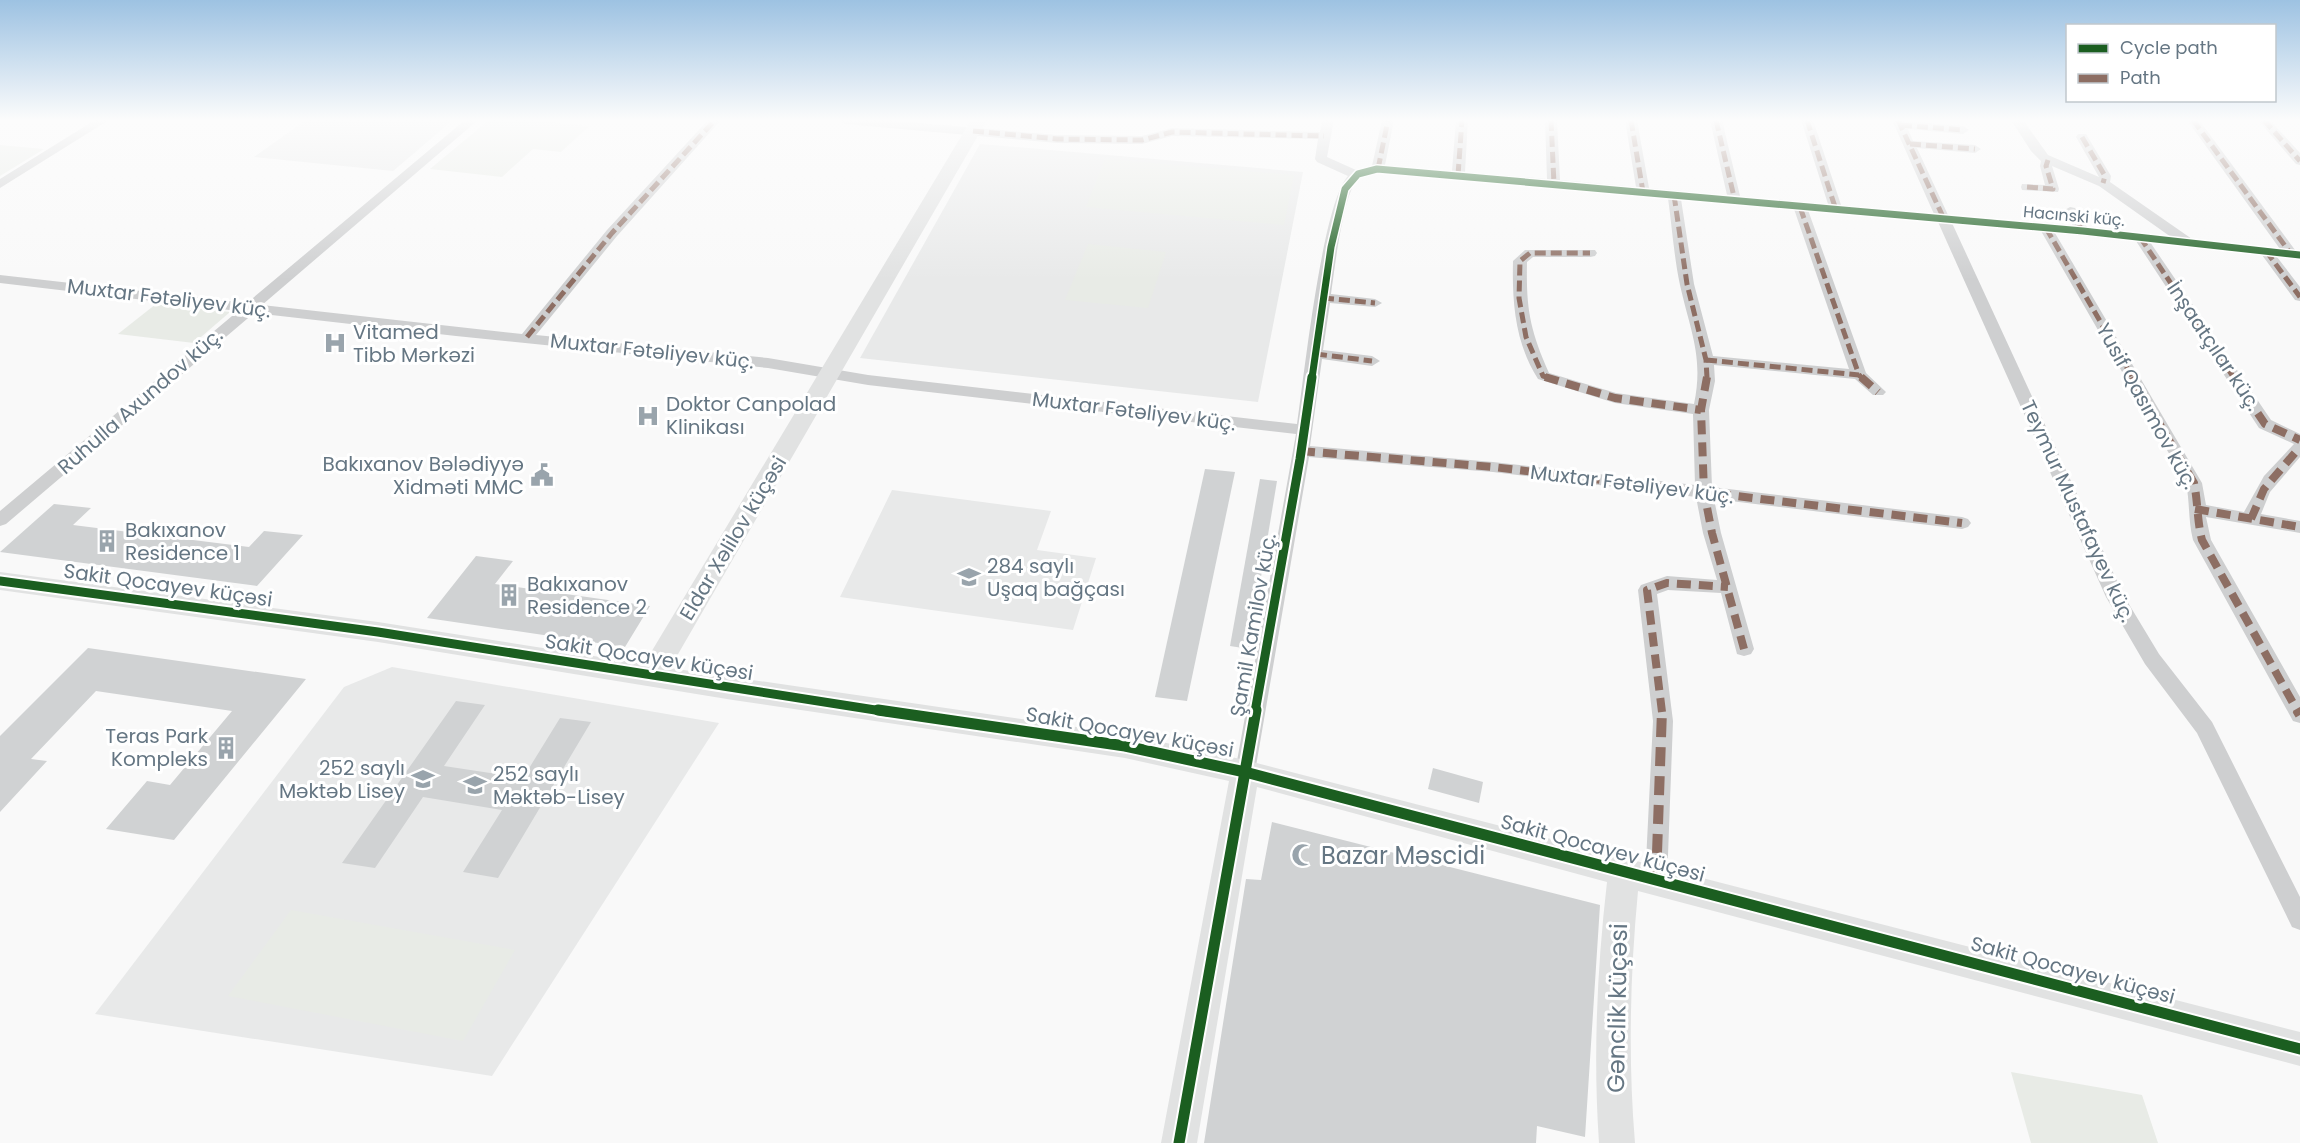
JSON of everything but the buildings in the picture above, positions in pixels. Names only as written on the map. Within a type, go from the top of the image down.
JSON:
[{"type":"street","points":[[0,184],[17,173]]},
{"type":"street","name":"Ruhulla Axundov küç.","points":[[0,520],[409,173]]},
{"type":"street","points":[[527,337],[612,232],[666,173]]},
{"type":"street","name":"Eldar Xəlilov küçəsi","points":[[651,676],[948,173]]},
{"type":"street","points":[[1352,173],[1362,173]]},
{"type":"street","name":"Hacınski küç.","points":[[1436,173],[2083,231],[2296,254]]},
{"type":"street","points":[[1554,173],[1554,184]]},
{"type":"street","points":[[1640,173],[1643,192]]},
{"type":"street","points":[[1729,173],[1735,201]]},
{"type":"street","points":[[1824,173],[1836,210]]},
{"type":"street","name":"Teymur Mustafayev küç.","points":[[1923,173],[2115,597],[2152,659],[2205,728],[2300,920]]},
{"type":"street","points":[[2027,187],[2053,189],[2047,173]]},
{"type":"street","points":[[2080,173],[2103,183],[2187,242]]},
{"type":"street","points":[[2102,173],[2103,183]]},
{"type":"street","points":[[2234,173],[2296,254]]},
{"type":"street","name":"Şamil Kamilov küç.","points":[[1179,1143],[1301,451],[1323,298],[1338,217],[1348,182],[1356,175]]},
{"type":"street","points":[[1674,195],[1687,284],[1706,360],[1707,381],[1701,410],[1704,492],[1712,533],[1744,649]]},
{"type":"street","points":[[1800,207],[1859,375],[1878,392]]},
{"type":"street","points":[[2070,211],[2083,231]]},
{"type":"street","name":"Yusif Qasımov küç.","points":[[2046,228],[2194,483],[2197,496],[2195,509],[2202,540],[2300,715]]},
{"type":"street","name":"İnşaatçılar küç.","points":[[2140,237],[2265,424],[2300,440]]},
{"type":"street","points":[[2266,251],[2300,297]]},
{"type":"street","points":[[1590,253],[1530,253],[1520,261],[1520,298],[1526,337],[1535,352],[1540,373],[1548,379],[1580,386],[1615,398],[1701,410]]},
{"type":"street","name":"Muxtar Fətəliyev küç.","points":[[0,279],[456,332],[527,337],[778,364],[868,380],[1304,430]]},
{"type":"street","points":[[1323,298],[1375,303]]},
{"type":"street","points":[[1316,354],[1372,361]]},
{"type":"street","points":[[1706,360],[1859,375]]},
{"type":"street","points":[[2251,519],[2258,497],[2300,447]]},
{"type":"street","name":"Muxtar Fətəliyev küç.","points":[[1301,451],[1493,467],[1962,523]]},
{"type":"street","points":[[2195,509],[2300,527]]},
{"type":"street","name":"Sakit Qocayev küçəsi","points":[[0,581],[378,632],[651,676],[1125,746],[1245,772],[1656,882],[2300,1048]]},
{"type":"street","points":[[1656,882],[1663,721],[1647,590],[1667,583],[1728,587]]},
{"type":"street","name":"Gənclik küçəsi","points":[[1617,1143],[1612,1013],[1615,951],[1624,873]]},
{"type":"shaded area","points":[[469,173],[506,173],[502,177]]},
{"type":"shaded area","points":[[964,173],[1303,173],[1258,402],[860,358]]},
{"type":"shaded area","points":[[1099,173],[1294,175],[1284,225],[1086,207]]},
{"type":"shaded area","points":[[1088,244],[1166,252],[1148,308],[1065,300]]},
{"type":"shaded area","points":[[156,304],[230,312],[194,343],[118,334]]},
{"type":"shaded area","name":"284 saylı Uşaq bağçası","points":[[892,490],[1051,511],[1037,550],[1096,558],[1073,630],[840,597]]},
{"type":"shaded area","points":[[392,667],[719,723],[492,1076],[95,1014],[344,687]]},
{"type":"shaded area","points":[[291,910],[515,950],[463,1041],[228,996]]},
{"type":"shaded area","points":[[2011,1072],[2142,1095],[2158,1143],[2031,1143]]},
{"type":"marked path","points":[[527,337],[612,233],[666,173]]},
{"type":"marked path","points":[[1554,173],[1554,184]]},
{"type":"marked path","points":[[1640,173],[1643,192]]},
{"type":"marked path","points":[[1729,173],[1735,201]]},
{"type":"marked path","points":[[1824,173],[1836,210]]},
{"type":"marked path","points":[[1923,173],[1944,219]]},
{"type":"marked path","points":[[2027,187],[2053,189],[2048,173]]},
{"type":"marked path","points":[[2103,173],[2103,183]]},
{"type":"marked path","points":[[2232,173],[2291,254]]},
{"type":"marked path","points":[[1674,195],[1687,284],[1706,360],[1707,381],[1701,410],[1704,492],[1712,533],[1744,649]]},
{"type":"marked path","points":[[1706,360],[1859,375],[1800,207]]},
{"type":"marked path","points":[[2070,211],[2083,231]]},
{"type":"marked path","points":[[2046,228],[2194,483],[2197,496],[2197,520],[2202,540],[2300,715]]},
{"type":"marked path","points":[[2140,237],[2265,424],[2300,440]]},
{"type":"marked path","points":[[2266,251],[2300,297]]},
{"type":"marked path","points":[[1590,253],[1530,253],[1520,261],[1519,298],[1526,337],[1543,376],[1615,398],[1701,410]]},
{"type":"marked path","points":[[1323,298],[1375,303]]},
{"type":"marked path","points":[[1316,354],[1372,361]]},
{"type":"marked path","points":[[1859,375],[1878,392]]},
{"type":"marked path","points":[[2251,519],[2264,489],[2277,471],[2300,447]]},
{"type":"marked path","points":[[1301,451],[1493,467],[1962,523]]},
{"type":"marked path","points":[[2195,509],[2300,527]]},
{"type":"marked path","points":[[1656,882],[1663,721],[1647,590],[1667,583],[1728,587]]},
{"type":"cycle path","points":[[1179,1143],[1300,459],[1331,247],[1345,189],[1348,183],[1360,173]]},
{"type":"cycle path","points":[[1439,173],[2083,231],[2300,255]]},
{"type":"cycle path","points":[[0,581],[378,632],[733,689],[1125,746],[1245,772],[2300,1049]]},
{"type":"place","name":"Vitamed Tibb Mərkəzi","points":[[335,343]]},
{"type":"place","name":"Doktor Canpolad Klinikası","points":[[648,416]]},
{"type":"place","name":"Bakıxanov Bələdiyyə Xidməti MMC","points":[[542,475]]},
{"type":"place","name":"Bakıxanov Residence 1","points":[[107,541]]},
{"type":"place","name":"284 saylı Uşaq bağçası","points":[[969,577]]},
{"type":"place","name":"Bakıxanov Residence 2","points":[[509,595]]},
{"type":"place","name":"Teras Park Kompleks","points":[[226,748]]},
{"type":"place","name":"252 saylı Məktəb Lisey","points":[[423,779]]},
{"type":"place","name":"252 saylı Məktəb-Lisey","points":[[475,785]]},
{"type":"place","name":"Bazar Məscidi","points":[[1303,855]]}]
